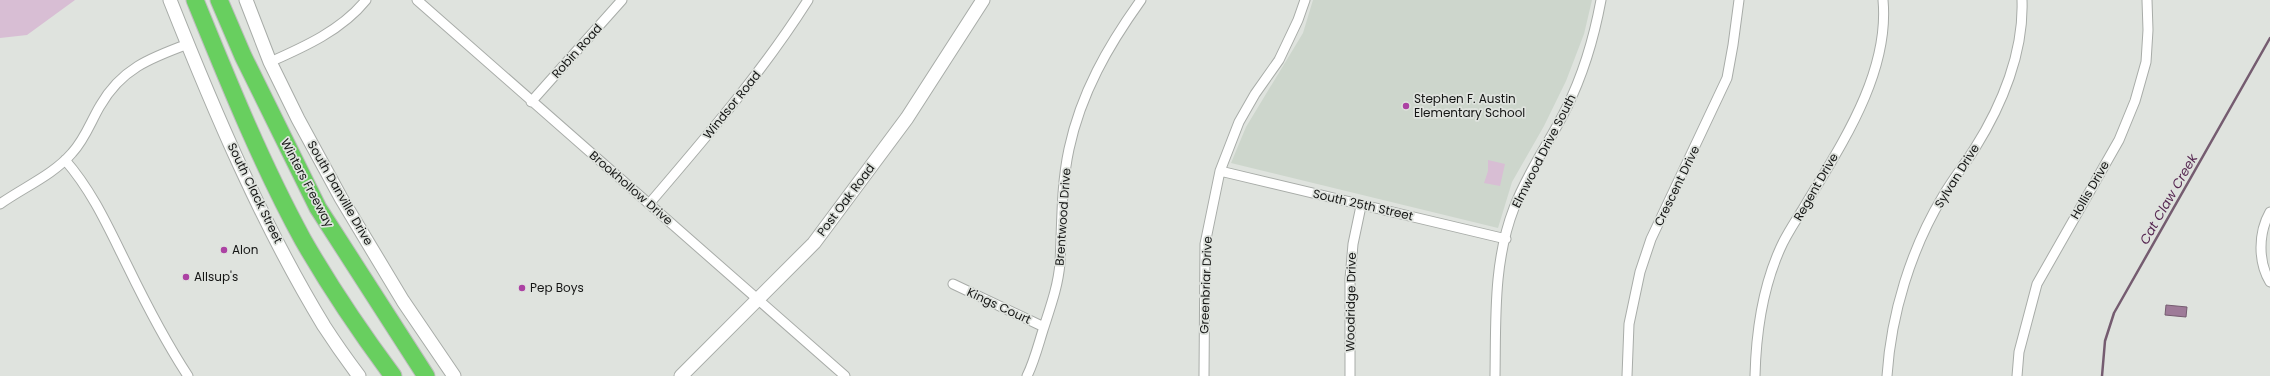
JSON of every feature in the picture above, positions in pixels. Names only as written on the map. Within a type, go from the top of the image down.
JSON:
[{"type":"highway","points":[[195,0],[250,132],[303,240],[364,336],[393,376]]},
{"type":"highway","name":"Winters Freeway","points":[[220,0],[243,56],[318,208],[426,376]]},
{"type":"main road","name":"South Clack Street","points":[[170,0],[261,209],[324,327],[359,376]]},
{"type":"main road","name":"South Danville Drive","points":[[246,0],[270,62],[298,119],[341,198],[403,301],[454,376]]},
{"type":"main road","name":"Post Oak Road","points":[[681,376],[812,245],[907,118],[983,0]]},
{"type":"street","points":[[270,62],[306,46],[333,29],[366,0]]},
{"type":"street","name":"Brookhollow Drive","points":[[417,0],[531,102],[759,299],[845,376]]},
{"type":"street","name":"Robin Road","points":[[531,102],[622,0]]},
{"type":"street","name":"Windsor Road","points":[[649,204],[745,91],[785,36],[808,0]]},
{"type":"street","name":"Brentwood Drive","points":[[1027,376],[1056,290],[1060,264],[1061,205],[1069,150],[1079,110],[1095,71],[1118,32],[1141,0]]},
{"type":"street","name":"Greenbriar Drive","points":[[1204,376],[1205,244],[1220,171],[1239,122],[1255,94],[1279,60],[1298,20],[1305,0]]},
{"type":"street","name":"Elmwood Drive South","points":[[1495,376],[1496,302],[1499,268],[1513,209],[1524,184],[1566,110],[1579,80],[1597,23],[1601,0]]},
{"type":"street","name":"Crescent Drive","points":[[1627,376],[1629,324],[1640,272],[1651,239],[1727,78],[1734,45],[1739,0]]},
{"type":"street","name":"Regent Drive","points":[[1755,376],[1755,361],[1767,285],[1780,248],[1854,122],[1870,82],[1878,54],[1883,33],[1884,0]]},
{"type":"street","name":"Sylvan Drive","points":[[1887,376],[1889,347],[1909,270],[1943,196],[1975,148],[1997,109],[2007,84],[2018,41],[2022,0]]},
{"type":"street","name":"Hollis Drive","points":[[2017,376],[2019,352],[2037,284],[2118,140],[2135,101],[2146,62],[2148,30],[2147,0]]},
{"type":"street","points":[[0,204],[65,160],[83,138],[101,104],[122,77],[136,66],[188,44]]},
{"type":"street","points":[[65,160],[83,180],[110,229],[167,344],[188,376]]},
{"type":"street","name":"South 25th Street","points":[[1220,171],[1361,206],[1506,239]]},
{"type":"street","name":"Woodridge Drive","points":[[1350,376],[1350,279],[1353,244],[1361,206]]},
{"type":"street","points":[[2270,212],[2262,231],[2261,245],[2262,261],[2270,282]]},
{"type":"street","name":"Kings Court","points":[[953,284],[1044,327]]},
{"type":"shaded area","points":[[0,0],[75,0],[27,35],[0,38]]},
{"type":"shaded area","name":"Stephen F. Austin Elementary School","points":[[1313,0],[1592,0],[1584,34],[1566,81],[1544,126],[1512,182],[1498,228],[1231,163],[1246,127],[1303,33]]},
{"type":"shaded area","points":[[1488,160],[1505,164],[1500,186],[1484,183],[1488,171]]},
{"type":"shaded area","points":[[2166,305],[2187,307],[2186,317],[2165,315]]},
{"type":"waterway","name":"Cat Claw Creek","points":[[2102,376],[2105,341],[2114,313],[2270,38]]},
{"type":"place","name":"Stephen F. Austin Elementary School","points":[[1406,106]]},
{"type":"place","name":"Alon","points":[[224,250]]},
{"type":"place","name":"Allsup's","points":[[186,277]]},
{"type":"place","name":"Pep Boys","points":[[522,288]]}]
